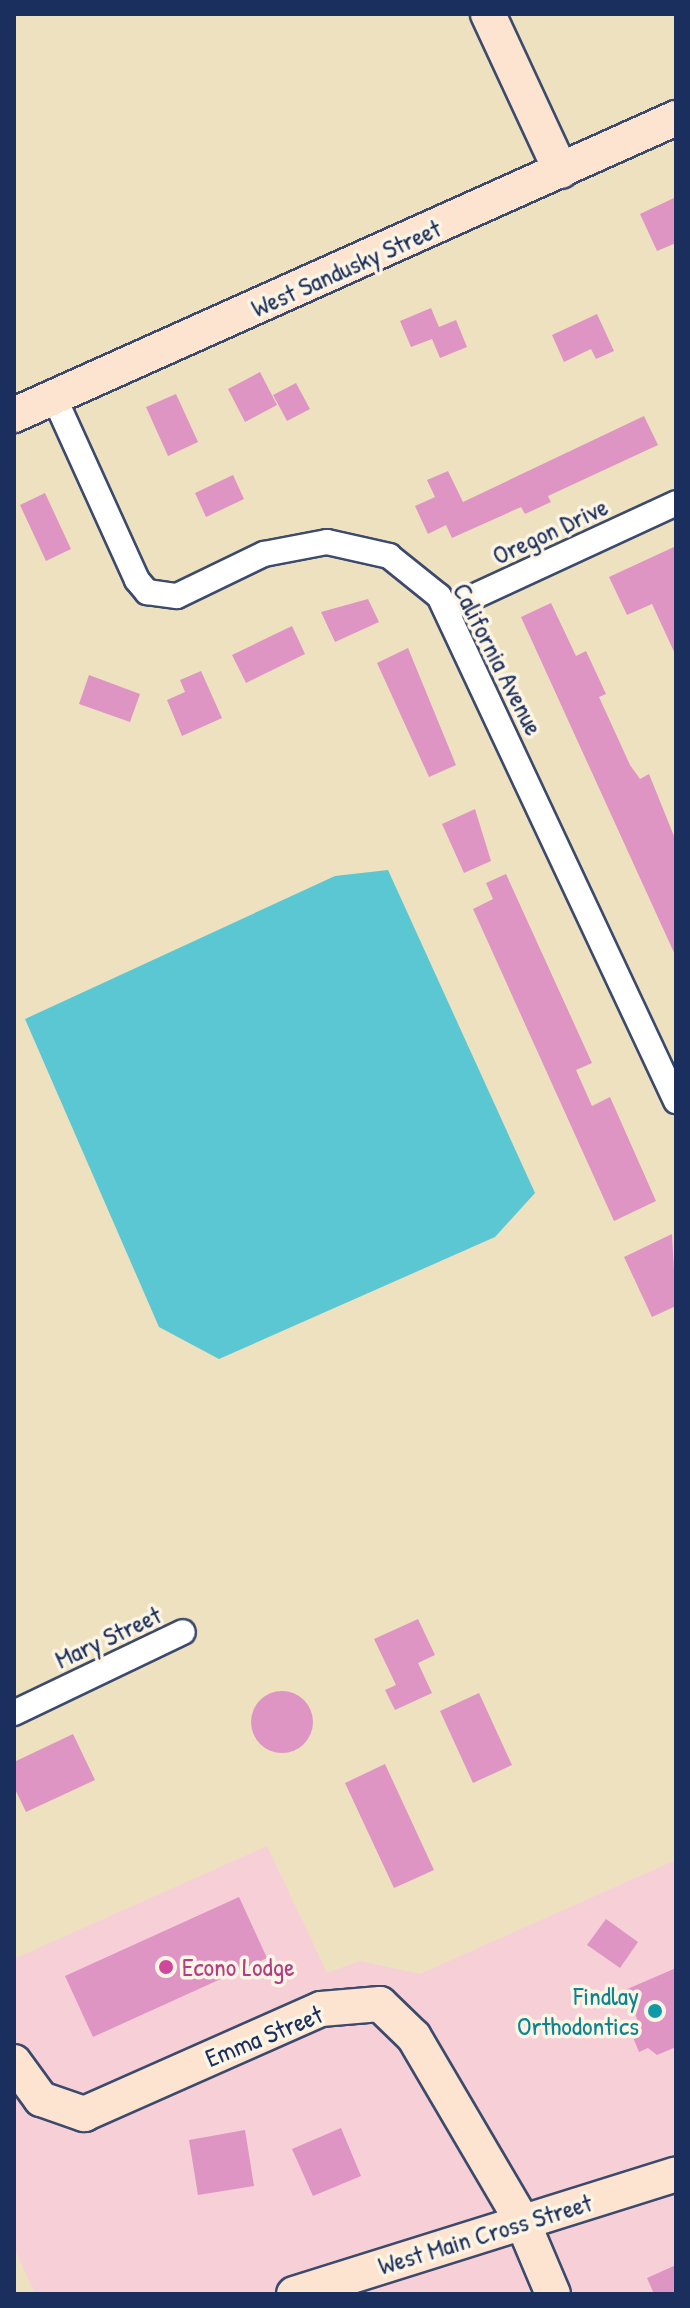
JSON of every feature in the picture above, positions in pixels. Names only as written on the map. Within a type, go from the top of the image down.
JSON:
[{"type":"street","points":[[488,14],[561,171]]},
{"type":"street","name":"West Sandusky Street","points":[[14,415],[676,118]]},
{"type":"street","name":"California Avenue","points":[[54,397],[137,580],[147,592],[177,596],[264,554],[327,542],[389,556],[422,578],[447,609],[676,1101]]},
{"type":"street","name":"Oregon Drive","points":[[447,609],[676,503]]},
{"type":"street","name":"Mary Street","points":[[14,1713],[183,1632]]},
{"type":"street","name":"Emma Street","points":[[14,2062],[41,2099],[84,2114],[321,2009],[380,2004],[414,2037],[523,2223],[553,2294]]},
{"type":"street","name":"West Main Cross Street","points":[[294,2294],[676,2174]]},
{"type":"shaded area","points":[[267,1846],[327,1973],[360,1961],[420,1974],[676,1860],[676,2294],[35,2294],[14,2248],[14,1959]]},
{"type":"water","points":[[388,870],[535,1193],[495,1237],[219,1359],[159,1327],[25,1019],[335,876]]},
{"type":"building","points":[[676,197],[676,243],[657,251],[640,214]]},
{"type":"building","points":[[431,308],[439,327],[456,320],[467,347],[440,358],[432,339],[411,347],[400,321]]},
{"type":"building","points":[[597,314],[614,351],[596,359],[591,349],[564,362],[552,335]]},
{"type":"building","points":[[260,372],[277,405],[245,422],[228,389]]},
{"type":"building","points":[[296,383],[310,409],[287,421],[273,395]]},
{"type":"building","points":[[176,394],[198,442],[168,456],[146,407]]},
{"type":"building","points":[[644,416],[658,445],[548,496],[551,502],[525,514],[521,507],[452,538],[446,525],[428,534],[415,506],[435,497],[427,480],[448,471],[463,502]]},
{"type":"building","points":[[233,475],[244,499],[206,517],[195,493]]},
{"type":"building","points":[[45,493],[71,549],[46,561],[20,505]]},
{"type":"building","points":[[676,546],[676,656],[652,604],[627,615],[609,577]]},
{"type":"building","points":[[368,599],[379,622],[335,642],[321,612]]},
{"type":"building","points":[[551,603],[576,656],[586,651],[606,694],[599,697],[630,765],[640,779],[649,774],[676,841],[676,957],[521,617]]},
{"type":"building","points":[[292,626],[305,654],[246,683],[232,655]]},
{"type":"building","points":[[408,648],[456,765],[429,777],[377,663]]},
{"type":"building","points":[[201,671],[222,718],[182,736],[167,700],[185,692],[180,680]]},
{"type":"building","points":[[89,675],[140,694],[130,722],[79,704]]},
{"type":"building","points":[[475,809],[491,861],[464,873],[442,824]]},
{"type":"building","points":[[506,874],[592,1063],[576,1070],[592,1106],[610,1097],[656,1201],[614,1221],[473,909],[493,899],[486,883]]},
{"type":"building","points":[[672,1234],[676,1306],[652,1317],[624,1257]]},
{"type":"building","points":[[418,1619],[435,1655],[418,1663],[432,1693],[395,1710],[385,1690],[396,1685],[374,1639]]},
{"type":"building","points":[[282,1691],[294,1693],[304,1700],[311,1710],[311,1734],[304,1744],[294,1751],[282,1753],[270,1751],[260,1744],[253,1734],[251,1722],[253,1710],[260,1700],[270,1693]]},
{"type":"building","points":[[479,1693],[512,1765],[473,1783],[440,1711]]},
{"type":"building","points":[[73,1734],[95,1780],[26,1812],[14,1787],[14,1762]]},
{"type":"building","points":[[385,1764],[434,1870],[394,1888],[345,1783]]},
{"type":"building","name":"Econo Lodge","points":[[239,1897],[267,1958],[93,2037],[65,1976]]},
{"type":"building","points":[[606,1919],[638,1942],[620,1968],[587,1945]]},
{"type":"building","name":"Findlay Orthodontics","points":[[676,1968],[676,2047],[657,2055],[648,2048],[639,2052],[632,2035],[642,2031],[625,1990]]},
{"type":"building","points":[[341,2128],[361,2176],[313,2196],[292,2149]]},
{"type":"building","points":[[245,2130],[254,2186],[198,2195],[189,2140]]},
{"type":"building","points":[[676,2265],[676,2294],[654,2294],[647,2278]]},
{"type":"place","name":"Econo Lodge","points":[[166,1967]]},
{"type":"place","name":"Findlay Orthodontics","points":[[655,2011]]}]
